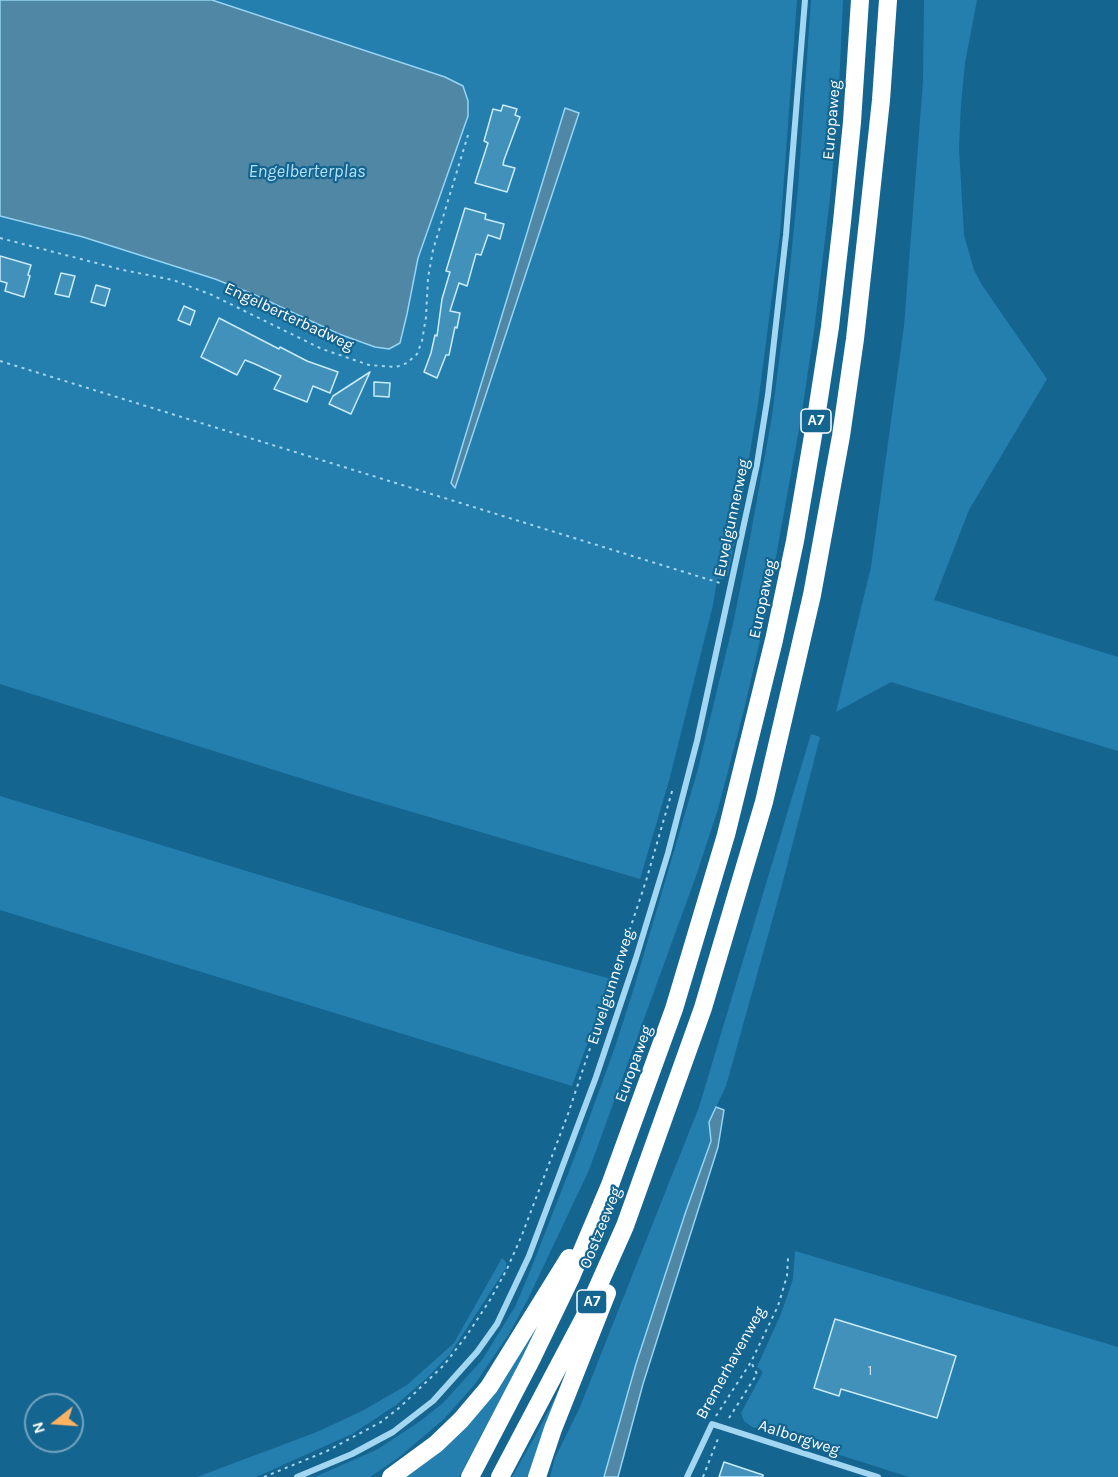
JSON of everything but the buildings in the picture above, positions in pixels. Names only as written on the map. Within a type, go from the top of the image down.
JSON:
[{"type":"highway","name":"Europaweg","points":[[610,1185],[667,1031],[699,930],[729,824],[774,640],[795,541],[830,327],[852,122],[860,0]]},
{"type":"highway","name":"A7","points":[[537,1477],[553,1429],[604,1304],[632,1226],[664,1118],[703,1008],[757,824],[813,595],[840,447],[855,339],[881,100],[888,0]]},
{"type":"highway","name":"Oostzeeweg","points":[[500,1477],[584,1318],[625,1226],[664,1118]]},
{"type":"highway","name":"A7","points":[[391,1477],[436,1444],[461,1420],[489,1387],[572,1253],[610,1185]]},
{"type":"highway","name":"Oostzeeweg","points":[[470,1477],[571,1277],[610,1185]]},
{"type":"street","name":"Euvelgunnerweg","points":[[297,1477],[352,1454],[393,1432],[433,1401],[460,1373],[497,1324],[529,1256],[596,1077],[668,853],[698,741],[757,464],[768,395],[786,235],[805,0]]},
{"type":"street","name":"Bremerhavenweg","points":[[687,1477],[712,1424]]},
{"type":"street","name":"Aalborgweg","points":[[712,1424],[878,1477]]},
{"type":"path","name":"Engelberterbadweg","points":[[0,238],[123,270],[173,280],[212,295],[322,349],[369,365],[396,367],[406,363],[417,354],[422,341],[433,250],[468,135]]},
{"type":"path","points":[[0,361],[721,584]]},
{"type":"path","name":"Euvelgunnerweg","points":[[264,1477],[327,1451],[381,1422],[399,1408],[444,1365],[490,1300],[518,1243],[568,1114],[639,902],[675,781]]},
{"type":"path","name":"Bremerhavenweg","points":[[712,1424],[730,1391],[751,1362],[778,1306],[787,1276],[788,1258]]},
{"type":"shaded area","points":[[212,0],[797,0],[780,234],[758,404],[739,518],[728,575],[717,579],[713,605],[670,777],[640,879],[351,794],[0,684],[0,216],[83,237],[215,279],[339,334],[375,347],[389,349],[400,343],[418,258],[468,116],[463,86],[445,77]]},
{"type":"shaded area","points":[[811,0],[843,0],[838,110],[814,331],[801,418],[764,623],[718,809],[696,876],[589,1170],[509,1334],[475,1384],[444,1419],[398,1458],[370,1477],[315,1477],[378,1449],[419,1422],[443,1403],[482,1360],[515,1307],[582,1138],[615,1047],[698,769],[733,624],[748,549],[772,416],[786,307],[798,188]]},
{"type":"shaded area","points":[[924,0],[977,0],[965,63],[961,104],[959,148],[964,235],[974,270],[982,285],[1047,379],[969,510],[934,600],[1118,657],[1118,751],[891,682],[836,712],[871,567],[904,326],[923,82]]},
{"type":"shaded area","points":[[811,734],[820,737],[726,1086],[709,1122],[711,1141],[636,1364],[604,1477],[550,1477],[555,1458],[580,1407],[699,1107]]},
{"type":"shaded area","points":[[0,796],[516,953],[611,979],[572,1086],[0,910]]},
{"type":"shaded area","points":[[795,1251],[1118,1347],[1118,1477],[909,1477],[752,1427],[744,1421],[741,1413],[763,1372],[757,1367],[781,1314],[793,1279]]},
{"type":"shaded area","points":[[502,1258],[506,1262],[506,1268],[450,1354],[396,1405],[352,1434],[256,1477],[197,1477],[317,1432],[364,1410],[407,1385],[454,1343]]},
{"type":"shaded area","points":[[531,1331],[535,1334],[459,1477],[401,1477]]},
{"type":"shaded area","points":[[560,1388],[530,1477],[512,1477],[538,1431]]},
{"type":"water","name":"Engelberterplas","points":[[0,0],[212,0],[445,77],[463,86],[468,101],[468,116],[418,258],[400,343],[389,349],[375,347],[339,334],[215,279],[83,237],[0,216]]},
{"type":"water","points":[[565,108],[579,113],[455,488],[451,483]]},
{"type":"water","points":[[716,1107],[724,1110],[718,1147],[643,1384],[618,1477],[604,1477],[636,1364],[711,1141],[709,1122]]}]
